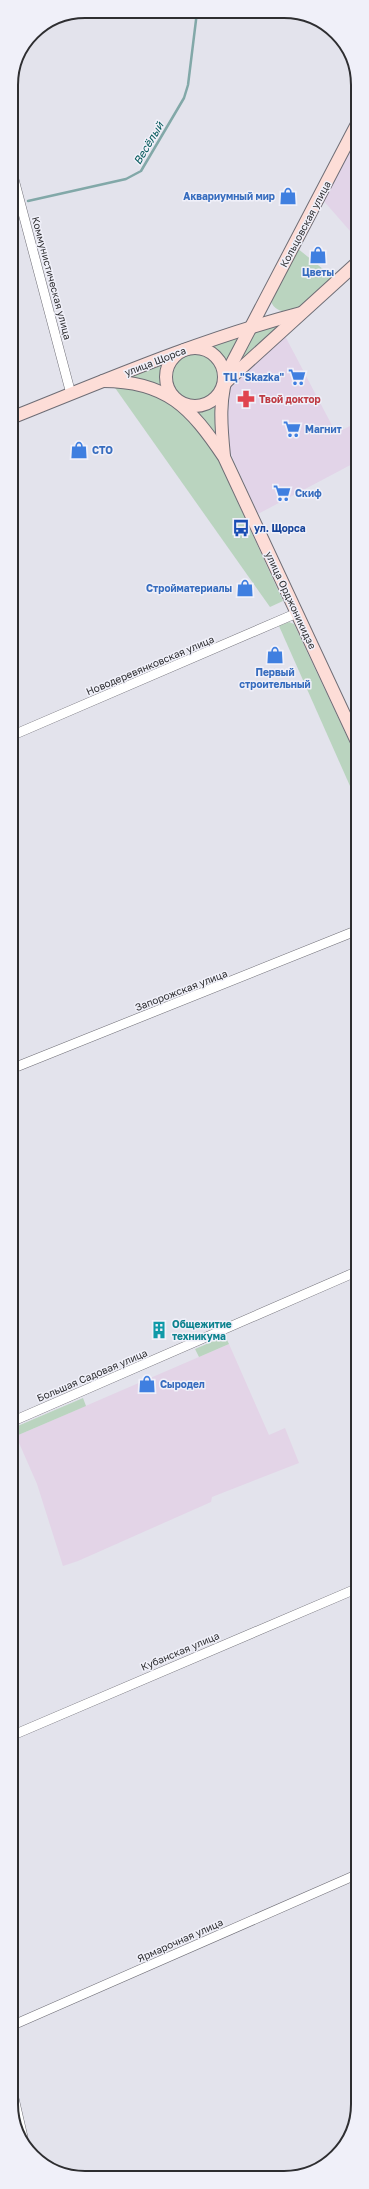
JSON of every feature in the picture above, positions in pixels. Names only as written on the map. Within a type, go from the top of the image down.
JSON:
[{"type":"main road","name":"Кольцовская улица","points":[[223,385],[251,326],[351,135]]},
{"type":"main road","name":"улица Щорса","points":[[223,385],[351,268]]},
{"type":"main road","name":"улица Щорса","points":[[18,415],[184,350],[251,326],[301,313]]},
{"type":"main road","points":[[199,348],[213,354],[222,366],[224,375],[221,417],[224,457],[203,428],[167,387],[166,374],[170,361],[184,350],[199,348]]},
{"type":"main road","points":[[103,381],[137,384],[194,406],[207,403],[217,396],[223,385]]},
{"type":"main road","name":"улица Орджоникидзе","points":[[224,457],[351,729]]},
{"type":"street","name":"Коммунистическая улица","points":[[18,194],[71,394]]},
{"type":"street","name":"Новодеревянковская улица","points":[[18,733],[297,613]]},
{"type":"street","name":"Запорожская улица","points":[[18,1067],[351,933]]},
{"type":"street","name":"Большая Садовая улица","points":[[18,1419],[351,1274]]},
{"type":"street","name":"Кубанская улица","points":[[18,1733],[351,1591]]},
{"type":"street","name":"Ярмарочная улица","points":[[18,2023],[351,1877]]},
{"type":"shaded area","points":[[351,143],[351,232],[322,199]]},
{"type":"shaded area","points":[[284,334],[336,433],[351,426],[351,465],[258,514],[229,450],[226,389]]},
{"type":"shaded area","points":[[229,1344],[269,1435],[285,1428],[299,1463],[212,1497],[211,1502],[78,1561],[63,1566],[37,1484],[18,1441],[18,1435]]},
{"type":"green space","points":[[297,248],[334,278],[310,302],[297,310],[288,312],[279,310],[271,301]]},
{"type":"green space","points":[[287,320],[232,370],[253,330]]},
{"type":"green space","points":[[242,334],[226,364],[219,353],[209,347]]},
{"type":"green space","points":[[195,354],[208,358],[214,364],[218,377],[214,390],[208,396],[195,400],[182,396],[176,390],[172,377],[176,364],[182,358]]},
{"type":"green space","points":[[163,363],[160,381],[164,391],[126,378]]},
{"type":"green space","points":[[113,385],[145,390],[175,405],[192,421],[218,459],[283,601],[270,607]]},
{"type":"green space","points":[[217,403],[218,442],[195,412],[211,408]]},
{"type":"green space","points":[[289,622],[294,624],[351,745],[351,788],[279,626]]},
{"type":"green space","points":[[225,1336],[229,1344],[199,1357],[195,1349]]},
{"type":"green space","points":[[83,1398],[86,1406],[18,1435],[18,1426]]},
{"type":"waterway","name":"Весёлый","points":[[28,201],[126,179],[141,171],[184,98],[188,85],[196,18]]},
{"type":"place","name":"Аквариумный мир","points":[[288,196]]},
{"type":"place","name":"Цветы","points":[[318,255]]},
{"type":"place","name":"ТЦ \"Skazka\"","points":[[297,377]]},
{"type":"place","name":"Твой доктор","points":[[246,399]]},
{"type":"place","name":"Магнит","points":[[292,429]]},
{"type":"place","name":"СТО","points":[[79,450]]},
{"type":"place","name":"Скиф","points":[[282,493]]},
{"type":"place","name":"ул. Щорса","points":[[241,528]]},
{"type":"place","name":"Стройматериалы","points":[[245,588]]},
{"type":"place","name":"Первый строительный","points":[[275,655]]},
{"type":"place","name":"Общежитие техникума","points":[[159,1330]]},
{"type":"place","name":"Сыродел","points":[[147,1384]]}]
